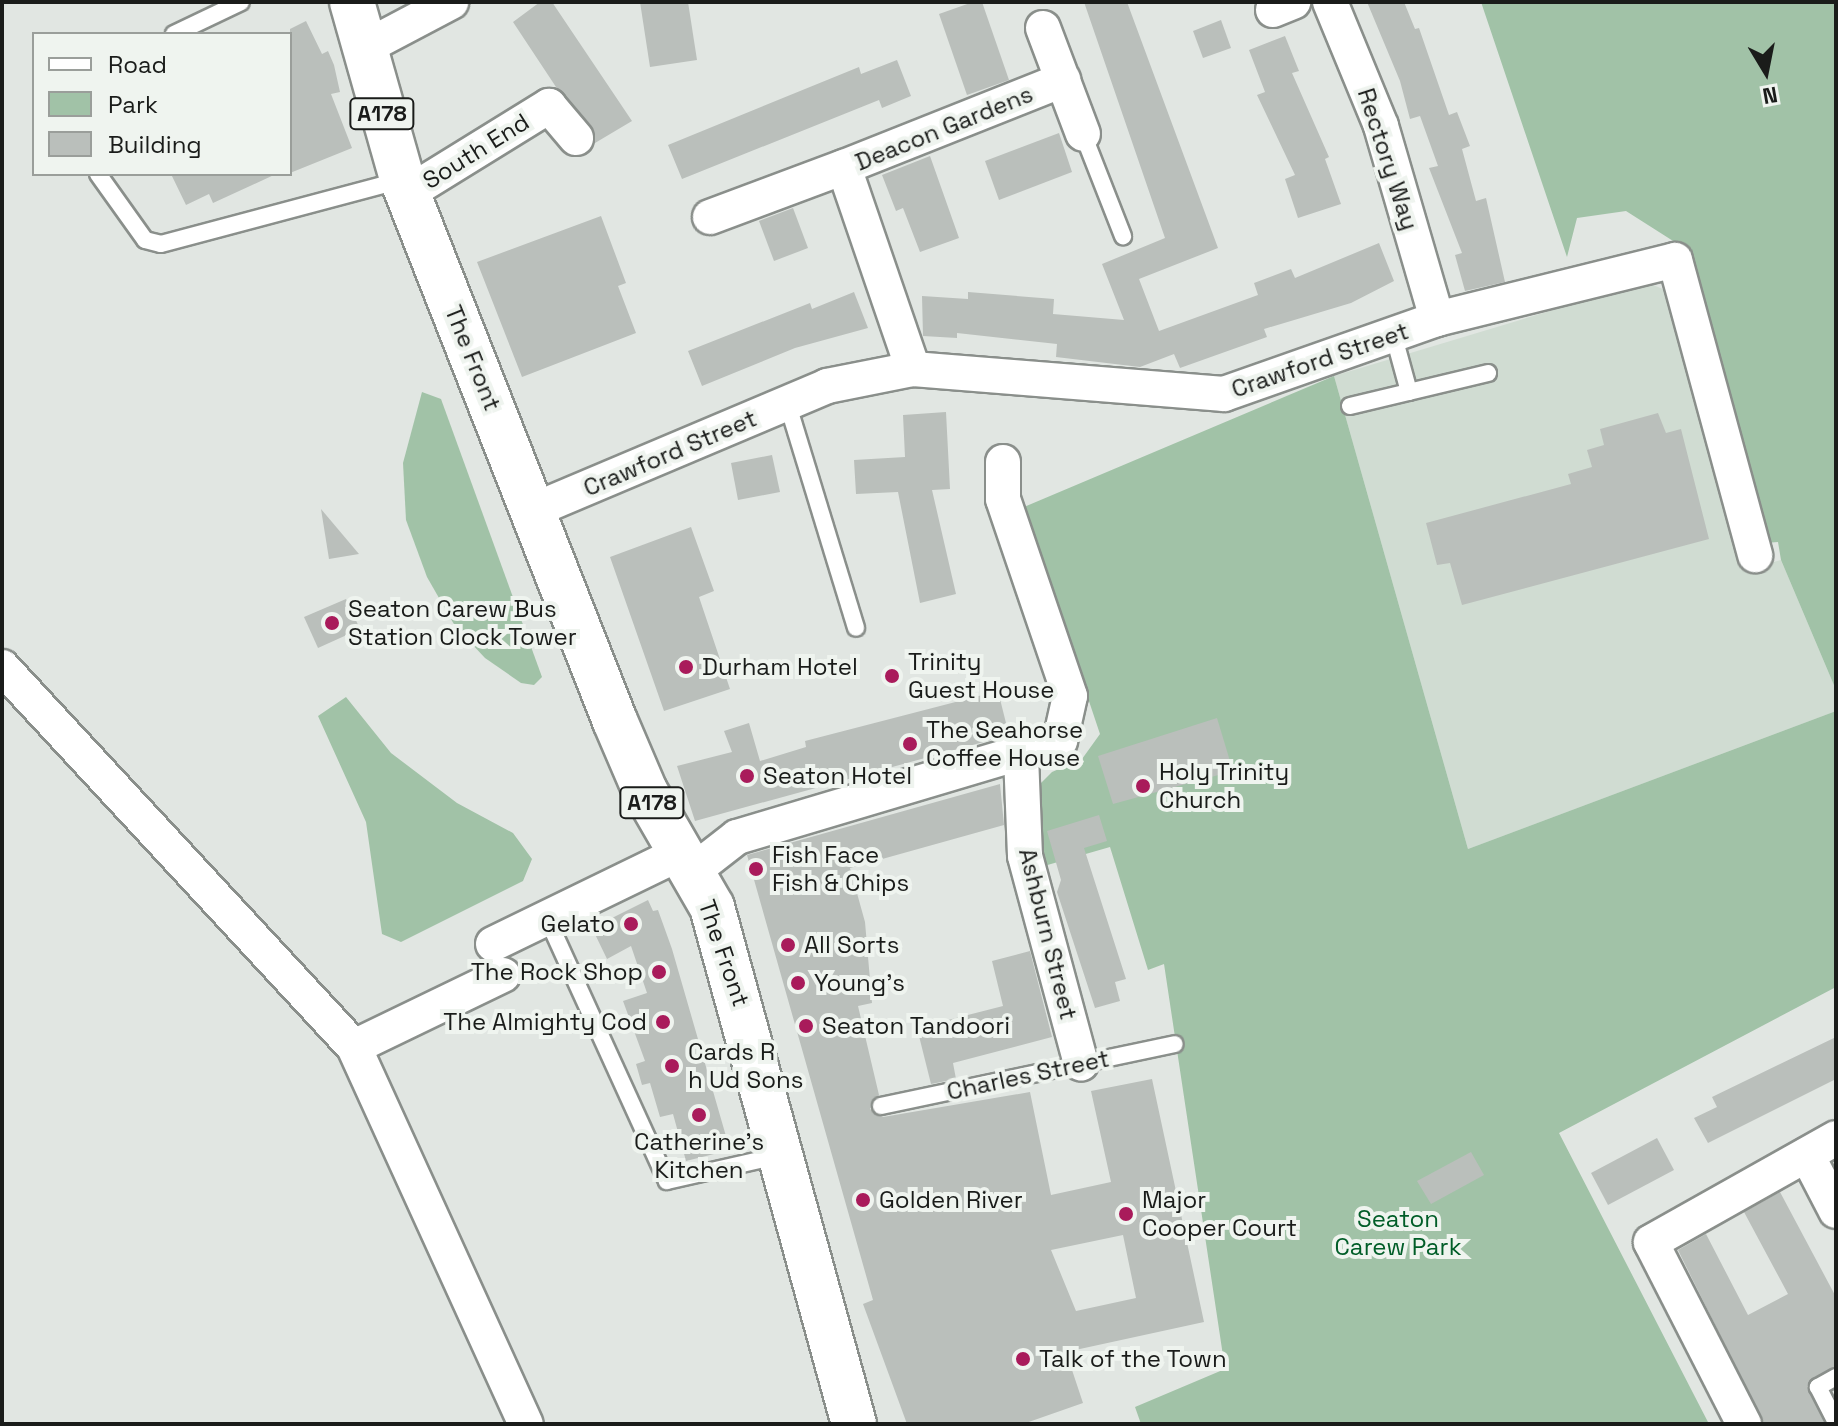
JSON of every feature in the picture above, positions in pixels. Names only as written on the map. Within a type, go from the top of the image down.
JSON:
[{"type":"main road","name":"A178","points":[[352,2],[362,49],[405,186]]},
{"type":"main road","name":"The Front","points":[[405,186],[615,721],[712,907],[783,1155],[854,1424]]},
{"type":"street","points":[[362,49],[451,2]]},
{"type":"street","name":"Rectory Way","points":[[1330,2],[1381,126],[1437,319]]},
{"type":"street","name":"Deacon Gardens","points":[[1043,28],[1083,134]]},
{"type":"street","name":"Deacon Gardens","points":[[913,369],[844,167],[1063,80]]},
{"type":"street","name":"South End","points":[[405,186],[549,106],[576,138]]},
{"type":"street","points":[[710,217],[844,167]]},
{"type":"street","name":"Crawford Street","points":[[534,510],[827,386],[913,369],[1224,394],[1394,337],[1437,319],[1675,260],[1755,555]]},
{"type":"street","points":[[354,1047],[500,968],[547,918],[686,862],[737,837],[1021,756],[1060,741],[1070,696],[1003,499],[1003,462]]},
{"type":"street","points":[[2,667],[354,1047],[526,1424]]},
{"type":"street","name":"Ashburn Street","points":[[1021,756],[1025,856],[1081,1064]]},
{"type":"street","points":[[1744,1424],[1651,1242],[1836,1138]]},
{"type":"street","points":[[1807,1155],[1836,1211]]},
{"type":"lane","points":[[178,32],[241,2]]},
{"type":"lane","points":[[1083,134],[1123,236]]},
{"type":"lane","points":[[99,176],[145,240],[161,244],[405,186]]},
{"type":"lane","points":[[1394,337],[1409,392]]},
{"type":"lane","points":[[1350,406],[1488,373]]},
{"type":"lane","points":[[787,402],[856,628]]},
{"type":"lane","points":[[547,918],[667,1181],[783,1155]]},
{"type":"lane","name":"Charles Street","points":[[881,1106],[1175,1044]]},
{"type":"lane","points":[[1836,1377],[1818,1387],[1836,1422]]},
{"type":"shaded area","points":[[1646,282],[1670,292],[1747,569],[1781,560],[1836,690],[1836,711],[1468,849],[1334,376]]},
{"type":"green space","points":[[1481,2],[1836,2],[1836,690],[1781,560],[1778,542],[1765,543],[1681,246],[1626,211],[1577,218],[1567,257]]},
{"type":"green space","name":"Seaton Carew Park","points":[[1334,376],[1468,849],[1836,711],[1836,987],[1559,1133],[1709,1424],[1141,1424],[1135,1407],[1225,1369],[1164,964],[1148,970],[1110,847],[1044,866],[1036,788],[1052,772],[1082,759],[1100,734],[1024,507]]},
{"type":"green space","points":[[422,392],[441,399],[542,677],[534,685],[521,683],[485,658],[455,626],[427,577],[406,520],[403,463]]},
{"type":"green space","points":[[346,697],[391,753],[457,803],[513,833],[532,859],[523,881],[401,942],[382,934],[366,822],[318,716]]},
{"type":"building","points":[[540,2],[552,2],[632,121],[595,143],[591,125],[556,87],[513,22]]},
{"type":"building","points":[[640,2],[688,2],[697,60],[650,67]]},
{"type":"building","points":[[973,2],[982,2],[1009,80],[967,95],[939,14]]},
{"type":"building","points":[[1084,2],[1127,2],[1218,248],[1139,279],[1159,331],[1258,295],[1254,283],[1291,269],[1295,278],[1379,243],[1394,281],[1351,303],[1264,329],[1267,337],[1180,368],[1174,354],[1140,367],[1056,357],[1057,344],[957,333],[957,338],[923,336],[922,296],[968,299],[968,292],[1054,299],[1053,314],[1124,320],[1102,264],[1165,238]]},
{"type":"building","points":[[1367,2],[1404,2],[1415,29],[1419,28],[1449,115],[1457,112],[1470,146],[1462,149],[1476,201],[1486,198],[1505,282],[1465,291],[1455,255],[1462,253],[1429,168],[1438,166],[1420,116],[1410,119],[1400,81]]},
{"type":"building","points":[[1221,20],[1231,48],[1203,58],[1193,31]]},
{"type":"building","points":[[306,21],[322,54],[328,51],[340,92],[331,94],[352,148],[292,172],[292,32],[290,29]]},
{"type":"building","points":[[1285,36],[1299,71],[1292,73],[1329,157],[1325,159],[1341,204],[1298,218],[1285,179],[1295,175],[1257,95],[1265,92],[1249,50]]},
{"type":"building","points":[[897,60],[911,96],[882,108],[879,100],[682,179],[668,145],[859,67],[861,74]]},
{"type":"building","points":[[1059,133],[1072,172],[999,200],[985,161]]},
{"type":"building","points":[[930,156],[959,238],[920,252],[903,208],[896,211],[882,175]]},
{"type":"building","points":[[172,176],[272,176],[213,203],[209,194],[186,205]]},
{"type":"building","points":[[793,208],[808,248],[774,261],[759,221]]},
{"type":"building","points":[[601,216],[626,283],[618,286],[636,333],[522,377],[477,262]]},
{"type":"building","points":[[854,292],[868,328],[795,348],[702,386],[688,351],[810,303],[812,309]]},
{"type":"building","points":[[946,412],[950,489],[932,490],[956,594],[920,603],[898,492],[856,494],[854,460],[905,457],[903,415]]},
{"type":"building","points":[[1658,413],[1666,433],[1681,429],[1709,539],[1462,605],[1450,563],[1437,565],[1426,523],[1571,484],[1568,474],[1592,467],[1587,450],[1604,445],[1600,429]]},
{"type":"building","points":[[772,455],[780,492],[738,500],[731,463]]},
{"type":"building","points":[[321,509],[359,554],[329,559]]},
{"type":"building","points":[[691,527],[714,591],[699,597],[730,689],[664,711],[610,557]]},
{"type":"building","name":"Seaton Carew Bus Station Clock Tower","points":[[346,599],[360,629],[318,648],[304,617]]},
{"type":"building","points":[[998,691],[1009,735],[695,821],[677,766],[732,752],[724,731],[749,723],[760,761],[806,747],[805,741]]},
{"type":"building","name":"Holy Trinity Church","points":[[1217,718],[1233,771],[1113,804],[1098,756]]},
{"type":"building","points":[[1000,784],[1004,825],[850,868],[865,922],[872,1003],[858,1006],[879,1095],[870,1109],[883,1117],[1030,1092],[1051,1195],[1111,1182],[1091,1091],[1152,1079],[1204,1322],[1066,1352],[1083,1403],[1023,1424],[907,1424],[863,1304],[873,1300],[747,855]],"holes":[[[1123,1235],[1136,1298],[1076,1311],[1051,1250]]]},
{"type":"building","points":[[1099,815],[1107,841],[1084,848],[1126,979],[1115,982],[1120,1001],[1095,1008],[1057,892],[1061,880],[1047,831]]},
{"type":"building","points":[[648,900],[653,911],[658,910],[672,949],[730,1150],[686,1161],[673,1114],[660,1117],[650,1083],[642,1085],[636,1064],[645,1061],[623,1001],[647,993],[631,946],[607,959],[592,928]]},
{"type":"building","points":[[1030,951],[1052,1037],[953,1063],[956,1079],[931,1084],[917,1028],[1003,1006],[992,961]]},
{"type":"building","points":[[1836,1037],[1836,1079],[1708,1143],[1694,1118],[1717,1107],[1712,1097]]},
{"type":"building","points":[[1657,1138],[1674,1170],[1608,1205],[1591,1173]]},
{"type":"building","points":[[1471,1152],[1484,1175],[1431,1204],[1417,1181]]},
{"type":"building","points":[[1780,1192],[1836,1297],[1836,1366],[1807,1386],[1825,1424],[1764,1424],[1678,1250],[1706,1234],[1748,1315],[1788,1294],[1744,1212]]},
{"type":"place","name":"Seaton Carew Bus Station Clock Tower","points":[[332,623]]},
{"type":"place","name":"Durham Hotel","points":[[686,667]]},
{"type":"place","name":"Trinity Guest House","points":[[892,676]]},
{"type":"place","name":"The Seahorse Coffee House","points":[[910,744]]},
{"type":"place","name":"Seaton Hotel","points":[[747,776]]},
{"type":"place","name":"Holy Trinity Church","points":[[1143,786]]},
{"type":"place","name":"Fish Face Fish & Chips","points":[[756,869]]},
{"type":"place","name":"Gelato","points":[[631,924]]},
{"type":"place","name":"All Sorts","points":[[788,945]]},
{"type":"place","name":"The Rock Shop","points":[[659,972]]},
{"type":"place","name":"Young's","points":[[798,983]]},
{"type":"place","name":"The Almighty Cod","points":[[663,1022]]},
{"type":"place","name":"Seaton Tandoori","points":[[806,1026]]},
{"type":"place","name":"Cards R h Ud Sons","points":[[672,1066]]},
{"type":"place","name":"Catherine's Kitchen","points":[[699,1115]]},
{"type":"place","name":"Golden River","points":[[863,1200]]},
{"type":"place","name":"Major Cooper Court","points":[[1126,1214]]},
{"type":"place","name":"Talk of the Town","points":[[1023,1359]]}]
